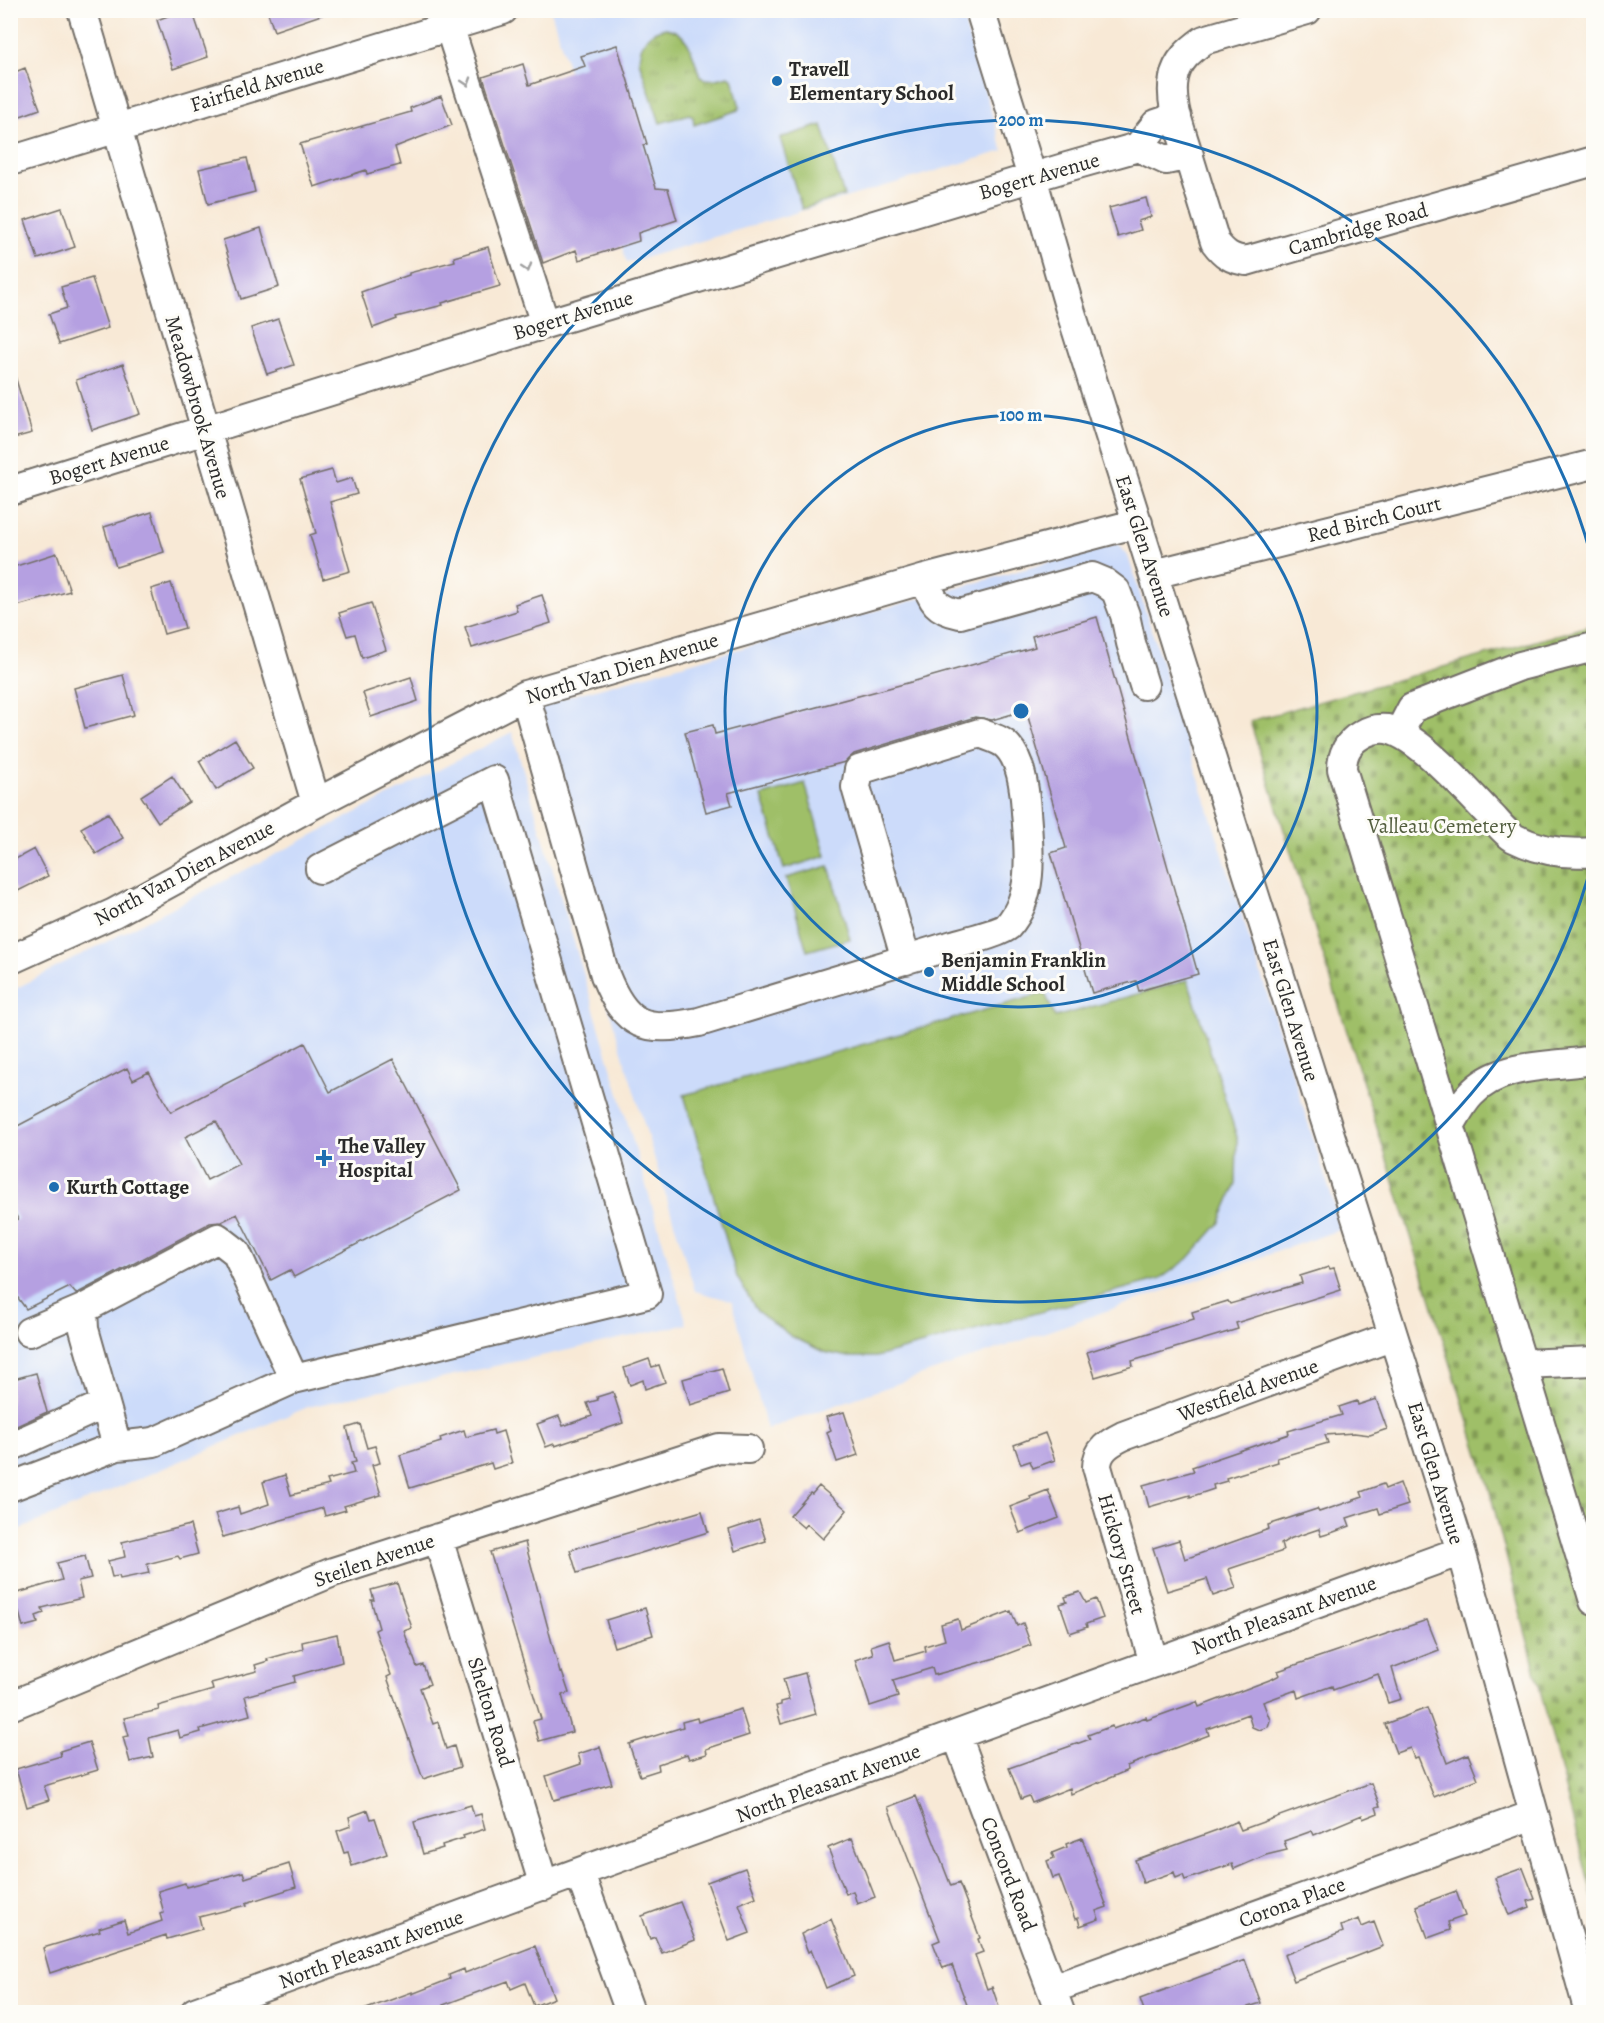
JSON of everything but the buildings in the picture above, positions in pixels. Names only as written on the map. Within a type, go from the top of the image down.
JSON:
[{"type":"street","name":"Meadowbrook Avenue","points":[[82,10],[316,802]]},
{"type":"street","name":"Fairfield Avenue","points":[[10,161],[503,10]]},
{"type":"street","name":"East Glen Avenue","points":[[980,10],[1069,306],[1461,1551],[1589,2013]]},
{"type":"street","points":[[1177,117],[1156,124],[1138,147],[1166,160],[1189,155],[1172,93],[1174,76],[1180,62],[1190,50],[1204,40],[1307,10]]},
{"type":"street","points":[[449,26],[545,324]]},
{"type":"street","name":"Bogert Avenue","points":[[10,491],[545,324],[1138,147]]},
{"type":"street","name":"Cambridge Road","points":[[1189,155],[1215,243],[1224,253],[1234,259],[1246,261],[1593,161]]},
{"type":"street","name":"Red Birch Court","points":[[1154,574],[1593,464]]},
{"type":"street","name":"North Van Dien Avenue","points":[[10,960],[114,913],[316,802],[525,695],[925,579],[1138,523]]},
{"type":"street","points":[[925,579],[933,601],[945,611],[960,614],[1092,577],[1104,582],[1116,591],[1144,685]]},
{"type":"street","points":[[1131,643],[1150,662],[1164,669],[1184,668]]},
{"type":"street","points":[[1399,733],[1412,708],[1520,666],[1593,647]]},
{"type":"street","points":[[525,695],[605,975],[613,995],[628,1017],[645,1024],[668,1028],[699,1022],[906,960],[1007,928],[1018,913],[1027,885],[1029,862],[1026,810],[1017,764],[1008,748],[997,740],[980,733],[859,770],[856,787],[906,960]]},
{"type":"street","points":[[1593,852],[1571,854],[1546,851],[1512,837],[1443,767],[1399,733],[1376,729],[1355,738],[1344,753],[1342,769],[1522,1364],[1584,1540],[1593,1601]]},
{"type":"street","points":[[10,1487],[117,1446],[154,1442],[294,1379],[647,1294],[494,780],[320,869]]},
{"type":"street","points":[[1450,1126],[1470,1095],[1483,1083],[1505,1071],[1593,1059]]},
{"type":"street","points":[[28,1332],[82,1309],[218,1238],[236,1252],[294,1379]]},
{"type":"street","points":[[82,1309],[84,1329],[117,1446]]},
{"type":"street","name":"Westfield Avenue","points":[[1105,1446],[1123,1436],[1393,1336]]},
{"type":"street","points":[[1522,1364],[1593,1360]]},
{"type":"street","points":[[10,1447],[105,1404]]},
{"type":"street","name":"Hickory Street","points":[[1105,1446],[1099,1453],[1097,1467],[1154,1663]]},
{"type":"street","name":"Steilen Avenue","points":[[10,1706],[333,1572],[719,1448],[748,1449]]},
{"type":"street","name":"Shelton Road","points":[[438,1538],[544,1887]]},
{"type":"street","name":"North Pleasant Avenue","points":[[195,2013],[1461,1551]]},
{"type":"street","name":"Concord Road","points":[[957,1736],[1056,2001]]},
{"type":"street","name":"Corona Place","points":[[1056,2001],[1533,1815]]},
{"type":"street","points":[[580,1874],[630,2013]]},
{"type":"shaded area","name":"Travell Elementary School","points":[[551,11],[961,11],[1003,151],[627,263]]},
{"type":"shaded area","name":"Benjamin Franklin Middle School","points":[[1118,543],[1128,556],[1342,1229],[767,1429],[732,1301],[695,1291],[519,714],[567,697]]},
{"type":"shaded area","name":"The Valley Hospital","points":[[512,732],[687,1324],[308,1407],[11,1533],[11,991]]},
{"type":"green space","points":[[666,28],[674,30],[685,40],[700,77],[710,80],[728,76],[732,78],[740,107],[738,110],[694,125],[693,116],[689,114],[660,123],[639,61],[643,43],[649,35]]},
{"type":"green space","points":[[822,125],[844,196],[802,209],[780,138]]},
{"type":"green space","name":"Valleau Cemetery","points":[[1593,625],[1593,1899],[1487,1480],[1250,721]]},
{"type":"green space","points":[[805,783],[826,856],[784,869],[762,796]]},
{"type":"green space","points":[[829,866],[850,939],[807,951],[786,878]]},
{"type":"green space","points":[[1188,980],[1237,1137],[1236,1184],[1219,1224],[1188,1259],[1160,1279],[876,1357],[848,1357],[824,1352],[791,1336],[757,1311],[737,1277],[684,1095],[1045,993],[1055,1017]]},
{"type":"place","name":"Travell Elementary School","points":[[777,81]]},
{"type":"place","name":"Benjamin Franklin Middle School","points":[[929,972]]},
{"type":"place","name":"The Valley Hospital","points":[[324,1158]]},
{"type":"place","name":"Kurth Cottage","points":[[54,1187]]}]
